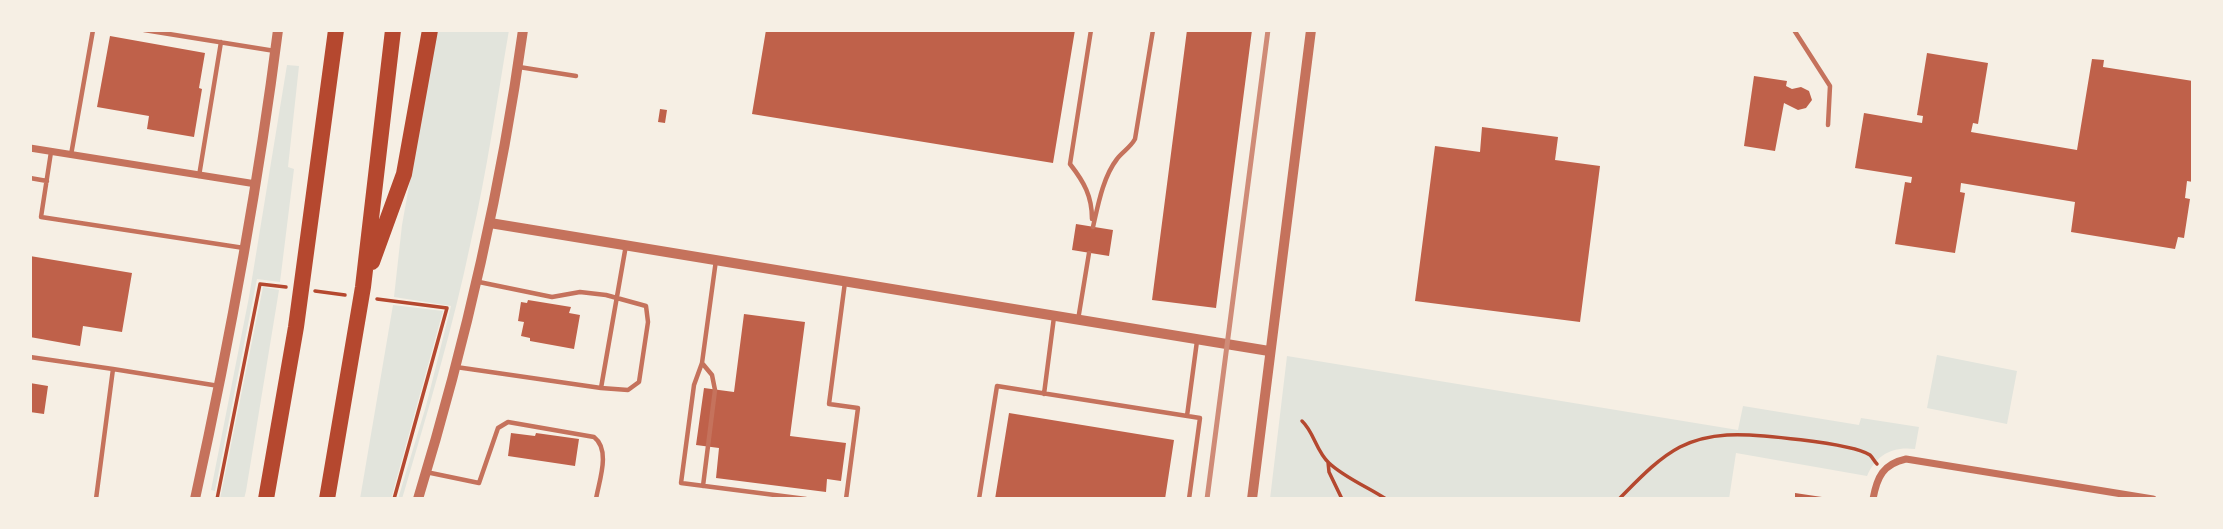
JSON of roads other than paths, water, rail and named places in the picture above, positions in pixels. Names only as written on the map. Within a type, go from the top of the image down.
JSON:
[{"type":"highway","points":[[266,499],[296,327],[336,30]]},
{"type":"highway","points":[[327,499],[363,288],[393,30]]},
{"type":"highway","points":[[363,288],[404,174],[430,30]]},
{"type":"street","points":[[195,499],[220,386],[245,248],[278,30]]},
{"type":"street","points":[[418,499],[477,282],[490,223],[523,30]]},
{"type":"street","points":[[1252,499],[1311,30]]},
{"type":"street","points":[[30,148],[198,177],[256,184]]},
{"type":"street","points":[[490,223],[1269,351]]},
{"type":"street","points":[[1873,499],[1877,481],[1883,471],[1896,461],[1918,460],[2122,497],[2153,499]]},
{"type":"lane","points":[[71,155],[93,30]]},
{"type":"lane","points":[[145,30],[276,51]]},
{"type":"lane","points":[[1091,30],[1070,164],[1084,182],[1092,203],[1093,227],[1098,203],[1113,166],[1118,157],[1129,150],[1135,139],[1153,30]]},
{"type":"lane","points":[[1794,30],[1830,86],[1828,125]]},
{"type":"lane","points":[[198,177],[221,42]]},
{"type":"lane","points":[[518,67],[576,76]]},
{"type":"lane","points":[[51,152],[41,217],[245,248]]},
{"type":"lane","points":[[30,178],[47,181]]},
{"type":"lane","points":[[601,388],[626,245]]},
{"type":"lane","points":[[1078,321],[1089,253]]},
{"type":"lane","points":[[716,260],[702,363],[694,385],[681,483],[806,499]]},
{"type":"lane","points":[[845,281],[829,404],[858,408],[846,499]]},
{"type":"lane","points":[[456,367],[601,388],[628,390],[639,382],[648,311],[646,306],[580,292],[552,297],[477,282]]},
{"type":"lane","points":[[1045,394],[1054,317]]},
{"type":"lane","points":[[1187,416],[1197,340]]},
{"type":"lane","points":[[30,357],[220,386]]},
{"type":"lane","points":[[702,363],[712,374],[715,390],[703,486]]},
{"type":"lane","points":[[96,499],[113,369]]},
{"type":"lane","points":[[979,499],[997,386],[1200,418],[1189,499]]},
{"type":"lane","points":[[426,472],[480,484],[498,428],[508,422],[594,437],[600,442],[604,450],[596,499]]},
{"type":"railway","points":[[1207,499],[1268,30]]}]
